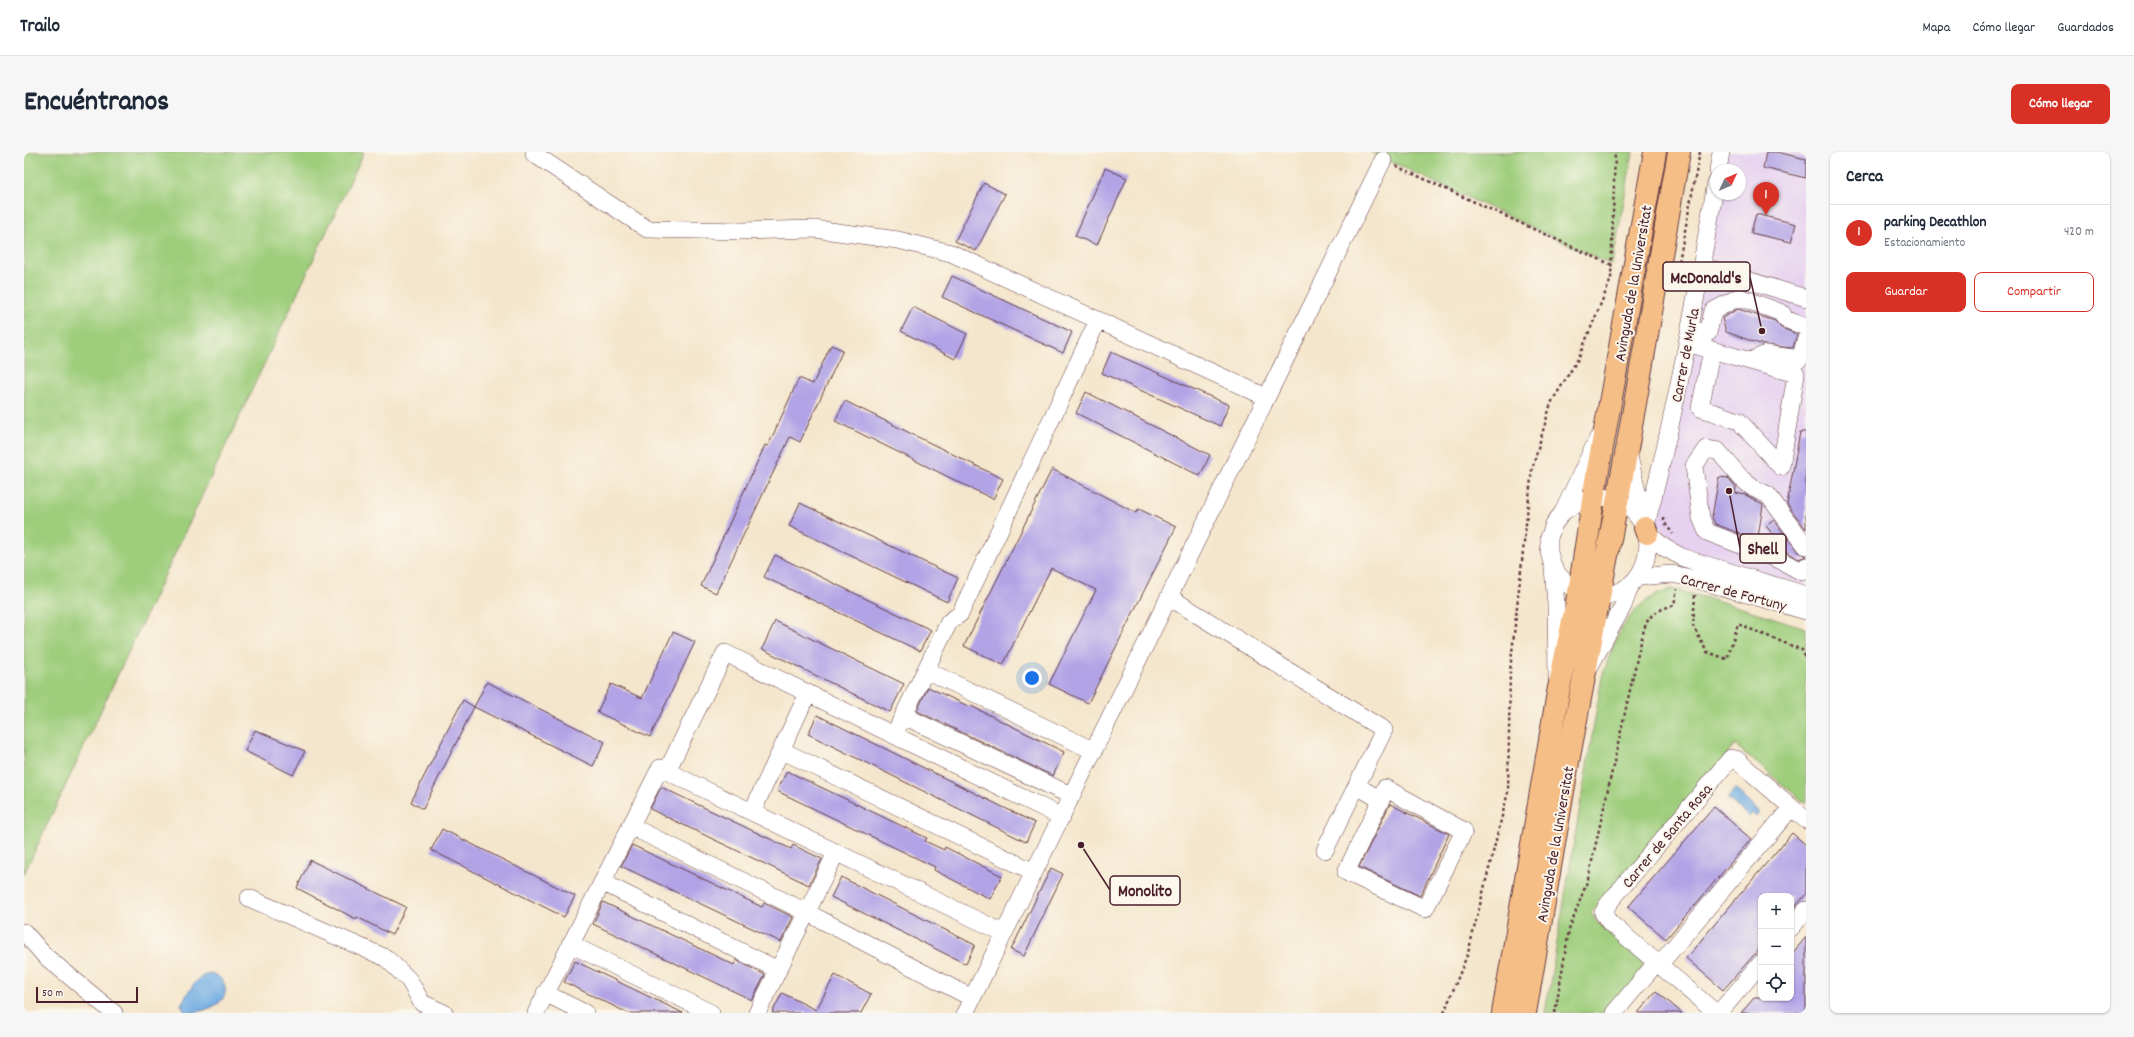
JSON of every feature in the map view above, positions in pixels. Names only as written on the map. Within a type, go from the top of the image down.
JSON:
[{"type":"main road","name":"Avinguda de la Universitat","points":[[1525,1013],[1568,762],[1585,675],[1594,497],[1655,152]]},
{"type":"main road","name":"Avinguda de la Universitat","points":[[1503,1013],[1558,693],[1617,500],[1679,152]]},
{"type":"street","points":[[1659,265],[1689,152]]},
{"type":"street","points":[[1719,164],[1721,152]]},
{"type":"street","points":[[534,154],[647,229],[742,231],[815,229],[898,240],[951,253],[1266,397]]},
{"type":"street","points":[[965,1013],[1383,160]]},
{"type":"street","name":"Carrer de Murla","points":[[1646,530],[1663,463],[1702,266],[1713,200]]},
{"type":"street","points":[[1702,266],[1806,298]]},
{"type":"street","points":[[1688,337],[1708,333],[1713,311],[1739,297],[1782,313],[1785,319],[1806,327]]},
{"type":"street","points":[[894,735],[949,622],[960,614],[1098,320]]},
{"type":"street","points":[[1688,337],[1712,350],[1796,374],[1781,467],[1739,421],[1700,408],[1712,350]]},
{"type":"street","points":[[1750,361],[1766,354],[1800,358],[1806,339]]},
{"type":"street","name":"Avinguda de la Universitat","points":[[1558,693],[1555,654],[1556,605],[1553,566],[1549,552],[1549,538],[1554,524],[1563,512],[1572,490],[1590,457],[1608,413]]},
{"type":"street","name":"Avinguda de la Universitat","points":[[1585,675],[1623,606],[1648,556],[1642,506],[1627,449]]},
{"type":"street","points":[[1806,546],[1768,495],[1753,488],[1742,479],[1718,451],[1706,449],[1694,466],[1701,518],[1706,532],[1780,560],[1802,572],[1806,566]]},
{"type":"street","name":"Avinguda de la Universitat","points":[[1563,512],[1577,501],[1594,497],[1617,500],[1638,516],[1646,530]]},
{"type":"street","name":"Carrer de Fortuny","points":[[1646,530],[1665,548],[1684,558],[1806,595]]},
{"type":"street","name":"Avinguda de la Universitat","points":[[1553,566],[1564,582],[1588,594]]},
{"type":"street","name":"Carrer de Fortuny","points":[[1635,580],[1672,574],[1691,578],[1806,611]]},
{"type":"street","points":[[1588,594],[1621,591],[1635,580]]},
{"type":"street","points":[[1169,597],[1384,730],[1325,850]]},
{"type":"street","points":[[667,771],[725,653],[1062,817]]},
{"type":"street","points":[[926,670],[1094,751]]},
{"type":"street","points":[[752,812],[808,693]]},
{"type":"street","points":[[904,716],[1072,796]]},
{"type":"street","points":[[781,750],[1034,872]]},
{"type":"street","name":"Carrer de Santa Rosa","points":[[1657,964],[1610,923],[1603,913],[1608,904],[1731,758],[1736,759],[1791,808]]},
{"type":"street","points":[[536,1013],[660,768],[1004,933]]},
{"type":"street","points":[[1356,786],[1382,800]]},
{"type":"street","points":[[1385,788],[1464,831],[1425,909],[1346,872],[1382,800],[1385,788]]},
{"type":"street","points":[[1614,1013],[1791,808],[1806,820]]},
{"type":"street","points":[[630,826],[806,912],[972,998]]},
{"type":"street","points":[[757,1013],[836,853]]},
{"type":"street","points":[[602,882],[778,970]]},
{"type":"street","points":[[248,898],[386,958],[409,980],[422,1003],[444,1013]]},
{"type":"street","points":[[1794,924],[1806,910]]},
{"type":"street","points":[[24,932],[45,956],[114,1013]]},
{"type":"street","points":[[570,944],[711,1013]]},
{"type":"street","points":[[1657,964],[1717,1013],[1759,965]]},
{"type":"street","points":[[546,993],[586,1013]]},
{"type":"path","points":[[1444,1013],[1468,953],[1508,792],[1510,671],[1532,469],[1551,403],[1578,359],[1611,278],[1615,152]]},
{"type":"path","points":[[1383,160],[1612,265]]},
{"type":"path","points":[[1695,591],[1693,626],[1706,652],[1727,659],[1738,624],[1802,650],[1806,659]]},
{"type":"shaded area","points":[[1723,152],[1806,152],[1806,586],[1681,547],[1665,534],[1656,521],[1715,200],[1746,200],[1746,164],[1721,164]]},
{"type":"green space","points":[[24,152],[364,152],[24,874]]},
{"type":"green space","points":[[1370,152],[1633,152],[1612,265]]},
{"type":"green space","points":[[1671,589],[1716,600],[1806,628],[1806,804],[1735,745],[1591,913],[1596,921],[1643,963],[1640,975],[1609,1013],[1545,1013],[1602,677],[1614,644],[1632,614],[1649,599]]},
{"type":"water","points":[[1735,789],[1760,812],[1756,816],[1752,813],[1749,817],[1727,798]]},
{"type":"water","points":[[210,973],[219,977],[223,981],[225,994],[222,999],[218,1004],[205,1010],[185,1013],[181,1004],[196,981]]},
{"type":"building","points":[[1766,152],[1777,152],[1806,159],[1806,178],[1763,168]]},
{"type":"building","points":[[1105,168],[1127,178],[1097,245],[1075,236]]},
{"type":"building","points":[[984,183],[1005,194],[976,251],[955,241]]},
{"type":"building","points":[[1756,214],[1796,224],[1791,242],[1751,233]]},
{"type":"building","points":[[952,276],[1072,332],[1063,353],[942,297]]},
{"type":"building","points":[[913,307],[967,334],[955,359],[901,331]]},
{"type":"building","points":[[1738,309],[1775,321],[1781,328],[1797,334],[1793,348],[1763,345],[1726,332],[1722,318]]},
{"type":"building","points":[[831,345],[843,350],[800,442],[790,437],[716,593],[701,586],[765,445],[768,446],[799,378],[813,384]]},
{"type":"building","points":[[1111,352],[1229,405],[1220,426],[1102,373]]},
{"type":"building","points":[[1086,392],[1210,455],[1200,476],[1076,413]]},
{"type":"building","points":[[845,401],[1003,479],[993,499],[835,421]]},
{"type":"building","points":[[1800,432],[1806,432],[1806,529],[1787,504]]},
{"type":"building","points":[[1052,469],[1136,513],[1139,509],[1176,527],[1088,703],[1049,684],[1096,590],[1051,568],[1003,665],[964,646]]},
{"type":"building","points":[[1719,477],[1728,478],[1736,487],[1735,493],[1746,495],[1763,505],[1758,537],[1741,534],[1715,524],[1712,517]]},
{"type":"building","points":[[800,503],[958,578],[947,602],[789,526]]},
{"type":"building","points":[[1774,520],[1798,552],[1806,556],[1799,559],[1788,553],[1766,526]]},
{"type":"building","points":[[775,555],[931,630],[920,651],[764,577]]},
{"type":"building","points":[[775,621],[904,684],[890,712],[762,649]]},
{"type":"building","points":[[673,632],[695,642],[650,737],[597,712],[611,684],[642,698]]},
{"type":"building","points":[[487,682],[605,742],[593,766],[474,707]]},
{"type":"building","points":[[928,687],[970,707],[971,706],[1064,752],[1053,776],[917,711]]},
{"type":"building","points":[[463,700],[474,707],[423,809],[411,802]]},
{"type":"building","points":[[817,715],[1035,823],[1026,842],[808,734]]},
{"type":"building","points":[[255,730],[305,751],[293,775],[245,751]]},
{"type":"building","points":[[787,771],[927,838],[925,841],[944,850],[945,847],[1002,876],[990,899],[934,870],[935,867],[777,791]]},
{"type":"building","points":[[661,787],[791,849],[793,845],[822,859],[809,885],[650,809]]},
{"type":"building","points":[[1390,804],[1449,834],[1420,896],[1359,867]]},
{"type":"building","points":[[1714,807],[1751,839],[1666,939],[1628,907]]},
{"type":"building","points":[[442,829],[575,896],[564,917],[431,850]]},
{"type":"building","points":[[1792,833],[1806,845],[1806,894],[1794,908],[1794,893],[1758,893],[1758,950],[1723,990],[1686,958]]},
{"type":"building","points":[[632,845],[762,907],[764,903],[793,917],[781,942],[621,866]]},
{"type":"building","points":[[310,860],[406,907],[392,935],[357,917],[356,919],[297,888]]},
{"type":"building","points":[[1051,868],[1063,874],[1024,956],[1011,950]]},
{"type":"building","points":[[841,877],[975,945],[966,964],[831,897]]},
{"type":"building","points":[[603,902],[734,965],[736,960],[765,975],[752,1000],[593,924]]},
{"type":"building","points":[[1806,937],[1806,1013],[1741,1013],[1754,998],[1758,998],[1758,1001],[1794,1001],[1794,951]]},
{"type":"building","points":[[575,961],[683,1013],[628,1013],[564,982]]},
{"type":"building","points":[[835,975],[871,994],[861,1013],[772,1013],[782,993],[816,1010]]},
{"type":"building","points":[[1656,991],[1682,1013],[1638,1013]]},
{"type":"place","name":"parking Decathlon","points":[[1766,215]]},
{"type":"place","name":"McDonald's","points":[[1762,331]]},
{"type":"place","name":"Shell","points":[[1729,491]]},
{"type":"place","name":"Monolito","points":[[1081,845]]}]
